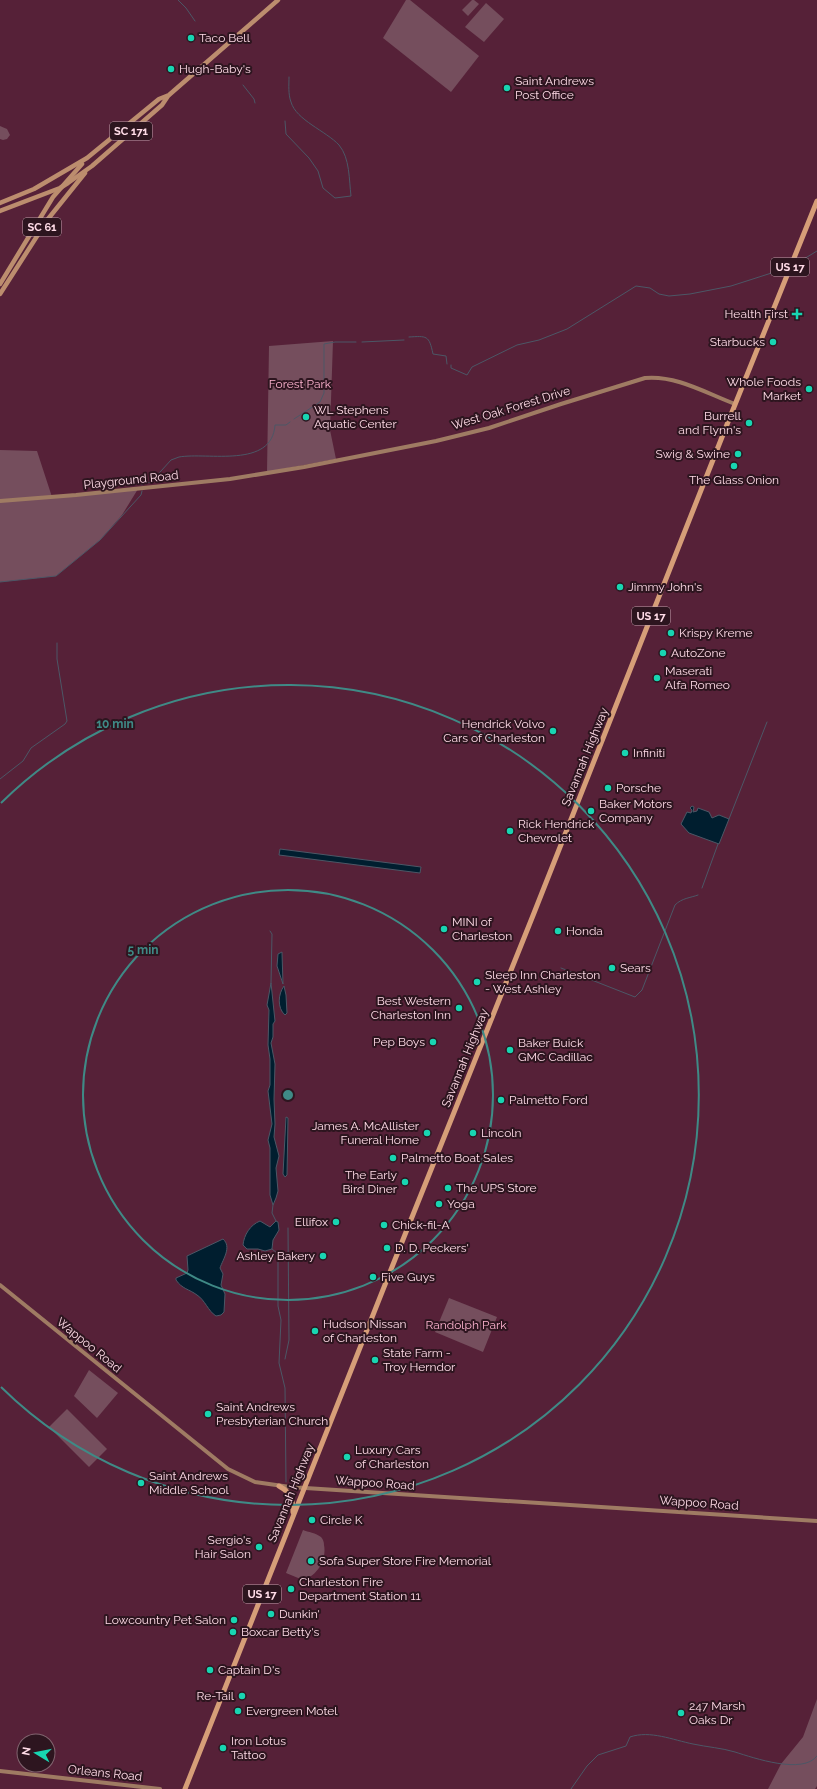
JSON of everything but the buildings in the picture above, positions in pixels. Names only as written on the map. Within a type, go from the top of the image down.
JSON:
[{"type":"highway","name":"Savannah Highway","points":[[185,1789],[817,200]]},
{"type":"highway","points":[[279,1486],[292,1496],[293,1515]]},
{"type":"main road","points":[[169,94],[278,0]]},
{"type":"main road","name":"SC 171","points":[[0,203],[34,189],[87,158],[149,107],[169,94]]},
{"type":"main road","name":"SC 171","points":[[0,211],[60,188],[92,166],[162,105],[169,94]]},
{"type":"main road","name":"SC 61","points":[[0,284],[60,188],[87,158]]},
{"type":"main road","name":"SC 61","points":[[0,294],[48,219],[92,166]]},
{"type":"main road","name":"West Oak Forest Drive","points":[[264,475],[436,441],[489,428],[645,378],[658,377],[675,380],[735,404]]},
{"type":"main road","name":"Playground Road","points":[[0,500],[76,495],[264,475]]},
{"type":"main road","name":"Wappoo Road","points":[[0,1285],[228,1469],[255,1482],[304,1488],[817,1521]]},
{"type":"main road","name":"Orleans Road","points":[[0,1771],[160,1789]]},
{"type":"green space","points":[[406,0],[410,0],[479,56],[451,92],[383,38]]},
{"type":"green space","points":[[472,0],[479,4],[468,16],[462,10]]},
{"type":"green space","points":[[486,3],[504,19],[484,42],[465,27]]},
{"type":"green space","points":[[0,126],[7,129],[10,135],[7,139],[0,139]]},
{"type":"green space","name":"Forest Park","points":[[333,341],[330,430],[336,459],[267,472],[269,346]]},
{"type":"green space","points":[[0,450],[37,451],[52,497],[138,489],[122,515],[100,540],[56,576],[0,582]]},
{"type":"green space","name":"Randolph Park","points":[[449,1298],[497,1317],[483,1352],[435,1332]]},
{"type":"green space","points":[[89,1370],[118,1393],[97,1418],[74,1396]]},
{"type":"green space","points":[[67,1409],[107,1449],[89,1467],[49,1427]]},
{"type":"green space","points":[[303,1530],[321,1537],[324,1542],[325,1551],[320,1567],[317,1571],[313,1575],[303,1580],[286,1573]]},
{"type":"green space","points":[[817,1699],[817,1786],[815,1789],[768,1789],[781,1764],[803,1737]]},
{"type":"water","points":[[692,806],[694,807],[693,812],[697,811],[698,808],[709,812],[712,818],[719,815],[729,819],[719,844],[689,833],[681,824],[687,812],[691,813],[692,810],[690,808]]},
{"type":"water","points":[[280,849],[421,867],[420,873],[279,855]]},
{"type":"water","points":[[282,952],[283,984],[277,966],[278,954]]},
{"type":"water","points":[[271,983],[275,1021],[273,1024],[273,1037],[271,1043],[275,1064],[274,1137],[279,1156],[276,1168],[278,1191],[273,1205],[270,1195],[270,1148],[268,1140],[272,1124],[268,1091],[270,1085],[270,1059],[268,1045],[269,1010],[267,1005]]},
{"type":"water","points":[[284,986],[287,1013],[285,1015],[282,1012],[279,1001],[280,993]]},
{"type":"water","points":[[286,1117],[288,1118],[287,1175],[285,1177],[283,1174]]},
{"type":"water","points":[[260,1221],[270,1227],[276,1221],[278,1222],[279,1230],[273,1240],[272,1249],[265,1251],[258,1249],[247,1249],[243,1245],[246,1234],[253,1225]]},
{"type":"water","points":[[223,1239],[227,1246],[220,1268],[223,1274],[221,1285],[225,1294],[224,1312],[221,1315],[216,1316],[200,1297],[186,1289],[176,1280],[176,1278],[187,1273],[187,1256]]},
{"type":"waterway","points":[[178,0],[195,21]]},
{"type":"waterway","points":[[285,121],[286,134],[309,158],[318,171],[323,188],[335,198],[351,196],[347,163],[343,150],[333,140],[305,120],[294,108],[289,96],[289,77]]},
{"type":"waterway","points":[[243,85],[254,99],[255,103]]},
{"type":"waterway","points":[[794,265],[817,251]]},
{"type":"waterway","points":[[451,365],[451,368],[467,375],[472,367],[517,345],[539,340],[567,329],[636,286],[650,288],[659,294],[669,296],[690,294],[731,286],[784,269]]},
{"type":"waterway","points":[[409,337],[426,338],[430,343],[433,354],[446,356],[447,364]]},
{"type":"waterway","points":[[362,342],[404,340]]},
{"type":"waterway","points":[[294,419],[320,402],[324,393],[324,344],[335,342],[356,342]]},
{"type":"waterway","points":[[142,485],[151,482],[171,460],[179,457],[237,456],[251,453],[263,448],[271,439],[275,425],[286,425],[290,422]]},
{"type":"waterway","points":[[0,582],[56,576],[100,540],[141,495],[142,491]]},
{"type":"waterway","points":[[0,779],[23,761],[31,748],[65,724],[67,721],[57,659],[57,643]]},
{"type":"waterway","points":[[729,819],[767,722]]},
{"type":"waterway","points":[[702,888],[718,844]]},
{"type":"waterway","points":[[561,968],[635,997],[642,990],[675,905],[683,900],[698,895]]},
{"type":"waterway","points":[[270,931],[272,934],[271,983]]},
{"type":"waterway","points":[[273,1205],[272,1213],[276,1221]]},
{"type":"waterway","points":[[285,1359],[289,1340],[288,1228]]},
{"type":"waterway","points":[[272,1249],[277,1253],[278,1258],[278,1306],[281,1320],[279,1363],[285,1388],[286,1482]]},
{"type":"waterway","points":[[571,1789],[587,1766],[598,1755],[626,1746],[630,1737],[638,1735],[662,1736],[730,1751],[766,1761],[790,1765],[810,1762],[817,1756]]},
{"type":"place","name":"Taco Bell","points":[[191,38]]},
{"type":"place","name":"Hugh-Baby's","points":[[171,69]]},
{"type":"place","name":"Saint Andrews Post Office","points":[[507,88]]},
{"type":"place","name":"Health First","points":[[797,314]]},
{"type":"place","name":"Starbucks","points":[[773,342]]},
{"type":"place","name":"Whole Foods Market","points":[[809,389]]},
{"type":"place","name":"WL Stephens Aquatic Center","points":[[306,417]]},
{"type":"place","name":"Burrell and Flynn's","points":[[749,423]]},
{"type":"place","name":"Swig & Swine","points":[[738,454]]},
{"type":"place","name":"The Glass Onion","points":[[734,466]]},
{"type":"place","name":"Jimmy John's","points":[[620,587]]},
{"type":"place","name":"Krispy Kreme","points":[[671,633]]},
{"type":"place","name":"AutoZone","points":[[663,653]]},
{"type":"place","name":"Maserati Alfa Romeo","points":[[657,678]]},
{"type":"place","name":"Hendrick Volvo Cars of Charleston","points":[[553,731]]},
{"type":"place","name":"Infiniti","points":[[625,753]]},
{"type":"place","name":"Porsche","points":[[608,788]]},
{"type":"place","name":"Baker Motors Company","points":[[591,811]]},
{"type":"place","name":"Rick Hendrick Chevrolet","points":[[510,831]]},
{"type":"place","name":"MINI of Charleston","points":[[444,929]]},
{"type":"place","name":"Honda","points":[[558,931]]},
{"type":"place","name":"Sears","points":[[612,968]]},
{"type":"place","name":"Sleep Inn Charleston - West Ashley","points":[[477,982]]},
{"type":"place","name":"Best Western Charleston Inn","points":[[459,1008]]},
{"type":"place","name":"Pep Boys","points":[[433,1042]]},
{"type":"place","name":"Baker Buick GMC Cadillac","points":[[510,1050]]},
{"type":"place","name":"Palmetto Ford","points":[[501,1100]]},
{"type":"place","name":"James A. McAllister Funeral Home","points":[[427,1133]]},
{"type":"place","name":"Lincoln","points":[[473,1133]]},
{"type":"place","name":"Palmetto Boat Sales","points":[[393,1158]]},
{"type":"place","name":"The Early Bird Diner","points":[[405,1182]]},
{"type":"place","name":"The UPS Store","points":[[448,1188]]},
{"type":"place","name":"Yoga","points":[[439,1204]]},
{"type":"place","name":"Ellifox","points":[[336,1222]]},
{"type":"place","name":"Chick-fil-A","points":[[384,1225]]},
{"type":"place","name":"D. D. Peckers'","points":[[387,1248]]},
{"type":"place","name":"Ashley Bakery","points":[[323,1256]]},
{"type":"place","name":"Five Guys","points":[[373,1277]]},
{"type":"place","name":"Hudson Nissan of Charleston","points":[[315,1331]]},
{"type":"place","name":"State Farm - Troy Herndor","points":[[375,1360]]},
{"type":"place","name":"Saint Andrews Presbyterian Church","points":[[208,1414]]},
{"type":"place","name":"Luxury Cars of Charleston","points":[[347,1457]]},
{"type":"place","name":"Saint Andrews Middle School","points":[[141,1483]]},
{"type":"place","name":"Circle K","points":[[312,1520]]},
{"type":"place","name":"Sergio's Hair Salon","points":[[259,1547]]},
{"type":"place","name":"Sofa Super Store Fire Memorial","points":[[311,1561]]},
{"type":"place","name":"Charleston Fire Department Station 11","points":[[291,1589]]},
{"type":"place","name":"Dunkin'","points":[[271,1614]]},
{"type":"place","name":"Lowcountry Pet Salon","points":[[234,1620]]},
{"type":"place","name":"Boxcar Betty's","points":[[233,1632]]},
{"type":"place","name":"Captain D's","points":[[210,1670]]},
{"type":"place","name":"Re-Tail","points":[[242,1696]]},
{"type":"place","name":"Evergreen Motel","points":[[238,1711]]},
{"type":"place","name":"247 Marsh Oaks Dr","points":[[681,1713]]},
{"type":"place","name":"Iron Lotus Tattoo","points":[[223,1748]]}]
